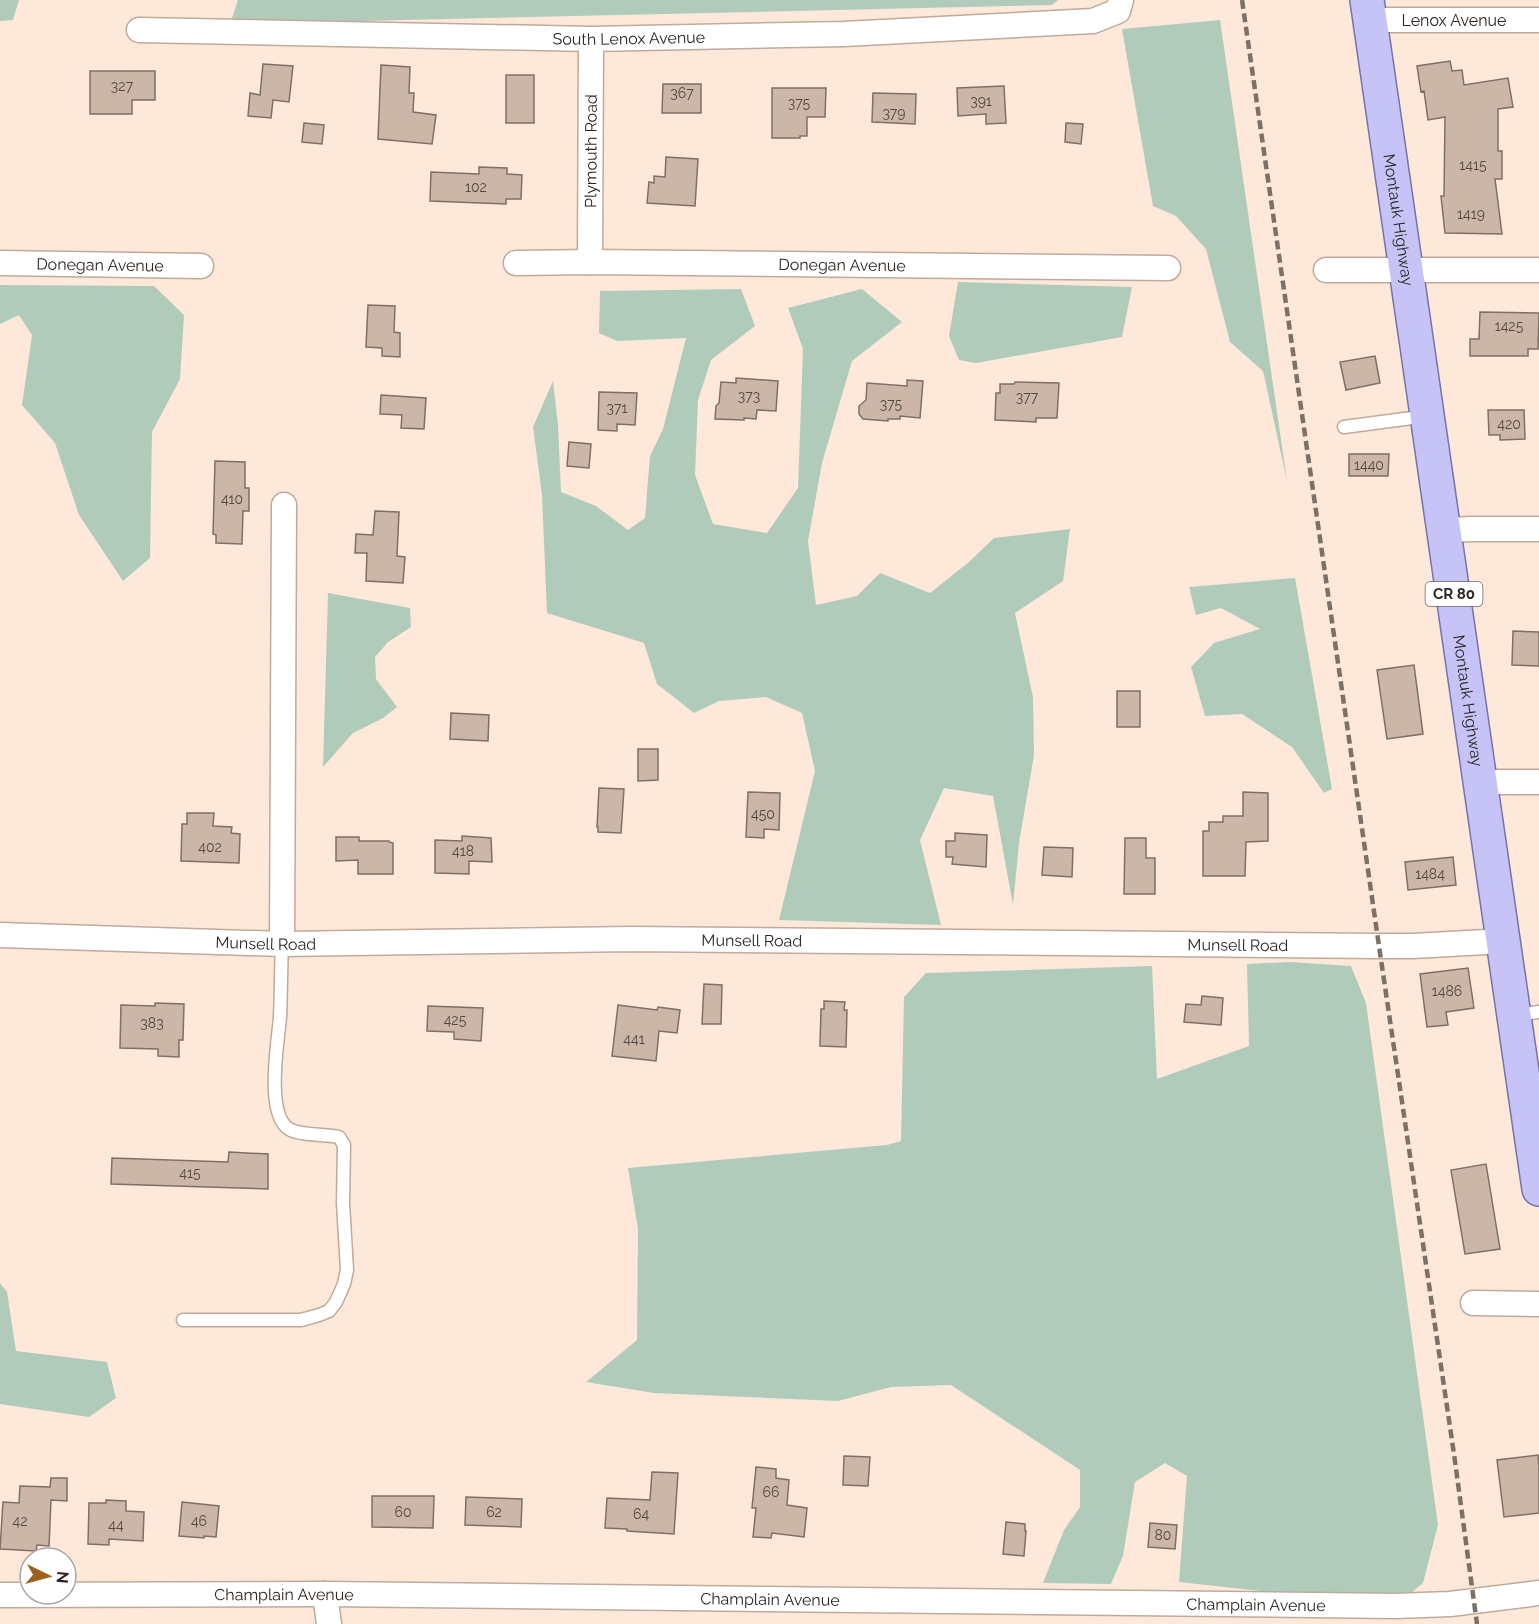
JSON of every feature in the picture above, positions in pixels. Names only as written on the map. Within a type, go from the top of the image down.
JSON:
[{"type":"main road","name":"Montauk Highway","points":[[1369,10],[1504,941],[1527,1013],[1539,1189]]},
{"type":"street","name":"South Lenox Avenue","points":[[139,30],[591,39],[844,34],[1092,21],[1119,5]]},
{"type":"street","name":"Lenox Avenue","points":[[1369,10],[1539,20]]},
{"type":"street","name":"Plymouth Road","points":[[590,262],[591,39]]},
{"type":"street","name":"Donegan Avenue","points":[[0,262],[201,266]]},
{"type":"street","name":"Donegan Avenue","points":[[516,263],[1168,268]]},
{"type":"street","points":[[1326,270],[1539,270]]},
{"type":"street","points":[[282,944],[284,505]]},
{"type":"street","points":[[1445,530],[1539,529]]},
{"type":"street","points":[[1481,782],[1539,782]]},
{"type":"street","name":"Munsell Road","points":[[0,934],[282,944],[651,939],[1413,946],[1504,941]]},
{"type":"street","points":[[1473,1303],[1539,1305]]},
{"type":"street","name":"Champlain Avenue","points":[[0,1595],[325,1594],[1395,1606],[1450,1604],[1539,1593]]},
{"type":"street","points":[[325,1594],[328,1624]]},
{"type":"lane","points":[[1344,427],[1428,416]]},
{"type":"lane","points":[[183,1320],[301,1320],[319,1316],[329,1311],[344,1284],[347,1270],[343,1203],[344,1145],[339,1137],[302,1133],[290,1129],[281,1118],[276,1098],[275,1066],[280,1020],[282,944]]},
{"type":"green space","points":[[0,0],[19,0],[13,20],[0,21]]},
{"type":"green space","points":[[238,0],[1058,0],[1052,5],[230,24]]},
{"type":"green space","points":[[1220,20],[1287,481],[1263,371],[1230,342],[1206,249],[1176,216],[1153,206],[1122,29]]},
{"type":"green space","points":[[958,282],[1132,287],[1122,337],[976,363],[959,360],[949,336]]},
{"type":"green space","points":[[0,285],[154,286],[184,315],[180,379],[152,432],[150,558],[123,581],[79,515],[55,443],[22,405],[32,335],[19,315],[0,324]]},
{"type":"green space","points":[[741,289],[755,326],[711,360],[698,400],[695,475],[713,524],[767,533],[798,488],[803,349],[788,308],[862,289],[902,322],[852,361],[822,463],[808,541],[816,605],[857,596],[880,573],[930,593],[969,562],[994,538],[1070,529],[1063,581],[1015,613],[1033,697],[1034,755],[1019,843],[1013,905],[993,796],[944,788],[920,840],[941,925],[779,920],[815,771],[802,713],[766,697],[719,701],[694,713],[657,684],[644,643],[547,613],[542,495],[533,427],[553,381],[558,425],[561,492],[596,506],[628,530],[645,518],[650,456],[663,429],[686,338],[617,341],[599,333],[600,291]]},
{"type":"green space","points":[[1295,578],[1332,789],[1324,793],[1292,747],[1242,714],[1205,716],[1191,667],[1214,643],[1260,629],[1221,608],[1196,615],[1189,587]]},
{"type":"green space","points":[[328,593],[410,608],[411,627],[388,642],[375,657],[376,679],[397,707],[383,718],[353,733],[323,767]]},
{"type":"green space","points":[[1290,962],[1351,966],[1366,1003],[1438,1525],[1423,1583],[1395,1606],[1179,1582],[1187,1476],[1165,1463],[1135,1482],[1123,1556],[1111,1584],[1043,1583],[1064,1530],[1080,1507],[1080,1470],[951,1385],[891,1387],[838,1401],[654,1393],[586,1382],[637,1340],[638,1229],[628,1168],[887,1145],[901,1141],[904,997],[926,973],[1152,966],[1157,1079],[1249,1046],[1247,964]]},
{"type":"green space","points":[[0,1283],[7,1292],[16,1351],[107,1362],[116,1398],[89,1417],[0,1404]]},
{"type":"building","points":[[1450,61],[1452,71],[1462,70],[1464,85],[1508,78],[1513,107],[1498,109],[1498,151],[1502,151],[1502,179],[1495,179],[1502,234],[1445,233],[1441,196],[1444,196],[1445,117],[1428,120],[1424,91],[1421,92],[1417,66]]},
{"type":"building","points":[[263,64],[293,66],[289,102],[273,100],[271,118],[248,116],[250,93],[260,95]]},
{"type":"building","points":[[381,65],[410,67],[409,93],[414,93],[413,112],[436,115],[432,144],[378,139]]},
{"type":"building","points":[[90,71],[155,71],[155,100],[132,100],[132,114],[90,114]]},
{"type":"building","points":[[506,75],[534,75],[534,123],[506,123]]},
{"type":"building","points":[[663,84],[701,84],[701,113],[662,113]]},
{"type":"building","points":[[1004,86],[1006,123],[986,124],[986,114],[958,116],[957,88]]},
{"type":"building","points":[[772,88],[826,88],[825,117],[807,117],[807,136],[772,138]]},
{"type":"building","points":[[873,93],[916,94],[915,124],[872,122]]},
{"type":"building","points":[[304,123],[324,125],[322,144],[302,142]]},
{"type":"building","points":[[1066,123],[1083,124],[1081,144],[1065,142]]},
{"type":"building","points":[[666,157],[698,159],[695,206],[647,203],[649,182],[654,183],[654,176],[665,177]]},
{"type":"building","points":[[479,167],[507,168],[507,174],[522,175],[521,199],[506,199],[506,204],[430,201],[431,172],[479,174]]},
{"type":"building","points":[[368,305],[395,306],[394,332],[400,333],[400,357],[382,356],[382,348],[366,347]]},
{"type":"building","points":[[1480,312],[1539,313],[1538,349],[1528,349],[1528,356],[1470,356],[1470,339],[1479,339]]},
{"type":"building","points":[[1375,356],[1380,383],[1346,390],[1340,362]]},
{"type":"building","points":[[736,378],[778,381],[776,411],[757,410],[756,419],[715,419],[721,382],[736,383]]},
{"type":"building","points":[[907,380],[923,381],[920,418],[900,416],[900,419],[888,419],[888,421],[863,419],[859,414],[859,406],[866,400],[867,383],[907,386]]},
{"type":"building","points":[[1015,382],[1059,383],[1057,418],[1036,418],[1036,422],[995,420],[996,393],[1000,393],[1000,384],[1014,384]]},
{"type":"building","points":[[599,392],[637,393],[635,425],[617,424],[617,431],[598,430]]},
{"type":"building","points":[[381,395],[426,398],[424,429],[401,428],[402,415],[380,414]]},
{"type":"building","points":[[1488,410],[1524,410],[1525,439],[1500,440],[1500,435],[1489,435]]},
{"type":"building","points":[[569,442],[591,444],[589,468],[567,466]]},
{"type":"building","points":[[1349,454],[1389,454],[1388,476],[1349,476]]},
{"type":"building","points":[[215,461],[245,462],[245,488],[249,488],[249,511],[243,511],[242,544],[216,543],[216,535],[213,534]]},
{"type":"building","points":[[375,511],[399,512],[397,556],[405,557],[403,583],[366,581],[367,553],[355,553],[356,534],[373,535]]},
{"type":"building","points":[[1513,631],[1539,632],[1539,666],[1512,665]]},
{"type":"building","points":[[1414,665],[1423,734],[1387,739],[1377,670]]},
{"type":"building","points":[[1117,691],[1140,691],[1140,727],[1117,727]]},
{"type":"building","points":[[451,713],[489,715],[488,741],[450,739]]},
{"type":"building","points":[[638,749],[658,749],[658,780],[638,781]]},
{"type":"building","points":[[599,788],[624,789],[621,833],[598,832]]},
{"type":"building","points":[[748,792],[780,793],[779,830],[764,829],[764,838],[746,837]]},
{"type":"building","points":[[1243,792],[1268,793],[1268,841],[1246,842],[1245,876],[1203,876],[1203,831],[1209,831],[1209,822],[1223,822],[1223,816],[1243,816]]},
{"type":"building","points":[[187,813],[214,813],[213,826],[232,827],[231,833],[240,834],[239,863],[181,861],[182,824],[187,824]]},
{"type":"building","points":[[955,833],[987,835],[986,867],[952,864],[953,857],[946,857],[946,841],[955,841]]},
{"type":"building","points":[[462,836],[491,838],[492,862],[469,861],[469,874],[435,873],[435,840],[462,841]]},
{"type":"building","points":[[336,837],[359,837],[359,841],[393,843],[393,874],[358,874],[358,860],[336,861]]},
{"type":"building","points":[[1125,838],[1146,838],[1146,858],[1155,858],[1155,894],[1124,894]]},
{"type":"building","points":[[1044,847],[1073,848],[1072,877],[1042,875]]},
{"type":"building","points":[[1453,857],[1456,885],[1408,890],[1405,862]]},
{"type":"building","points":[[1468,968],[1474,1008],[1446,1012],[1448,1025],[1427,1027],[1420,974]]},
{"type":"building","points":[[704,984],[722,985],[721,1024],[702,1024]]},
{"type":"building","points":[[1202,996],[1223,998],[1221,1025],[1184,1022],[1186,1004],[1201,1005]]},
{"type":"building","points":[[824,1001],[845,1002],[844,1010],[847,1010],[846,1047],[820,1046],[821,1009],[824,1009]]},
{"type":"building","points":[[155,1003],[184,1004],[183,1040],[179,1040],[179,1057],[158,1056],[158,1049],[120,1048],[121,1005],[155,1006]]},
{"type":"building","points":[[618,1005],[657,1010],[658,1007],[680,1010],[677,1033],[659,1031],[656,1061],[612,1056]]},
{"type":"building","points":[[428,1006],[483,1008],[481,1041],[454,1039],[454,1032],[427,1031]]},
{"type":"building","points":[[229,1152],[268,1154],[268,1189],[111,1184],[112,1158],[228,1162]]},
{"type":"building","points":[[1486,1164],[1500,1249],[1465,1254],[1451,1170]]},
{"type":"building","points":[[1538,1455],[1539,1513],[1504,1517],[1497,1460]]},
{"type":"building","points":[[844,1456],[870,1457],[868,1486],[843,1485]]},
{"type":"building","points":[[756,1467],[776,1469],[776,1478],[789,1480],[787,1505],[807,1508],[804,1537],[772,1533],[771,1538],[753,1537],[756,1508],[752,1508]]},
{"type":"building","points":[[652,1472],[678,1473],[674,1534],[605,1528],[607,1498],[650,1500]]},
{"type":"building","points":[[51,1478],[67,1478],[67,1501],[51,1500],[49,1546],[18,1546],[18,1550],[0,1549],[3,1502],[19,1503],[20,1486],[50,1487]]},
{"type":"building","points":[[372,1496],[434,1496],[433,1528],[372,1527]]},
{"type":"building","points":[[466,1497],[522,1499],[521,1527],[465,1525]]},
{"type":"building","points":[[106,1500],[126,1501],[126,1511],[144,1512],[143,1541],[109,1539],[109,1545],[88,1544],[89,1503],[106,1503]]},
{"type":"building","points":[[182,1502],[219,1506],[216,1537],[179,1536]]},
{"type":"building","points":[[1006,1522],[1025,1524],[1024,1556],[1003,1554]]},
{"type":"building","points":[[1150,1523],[1177,1525],[1175,1549],[1148,1547]]},
{"type":"railway","points":[[1242,0],[1477,1624]]}]
